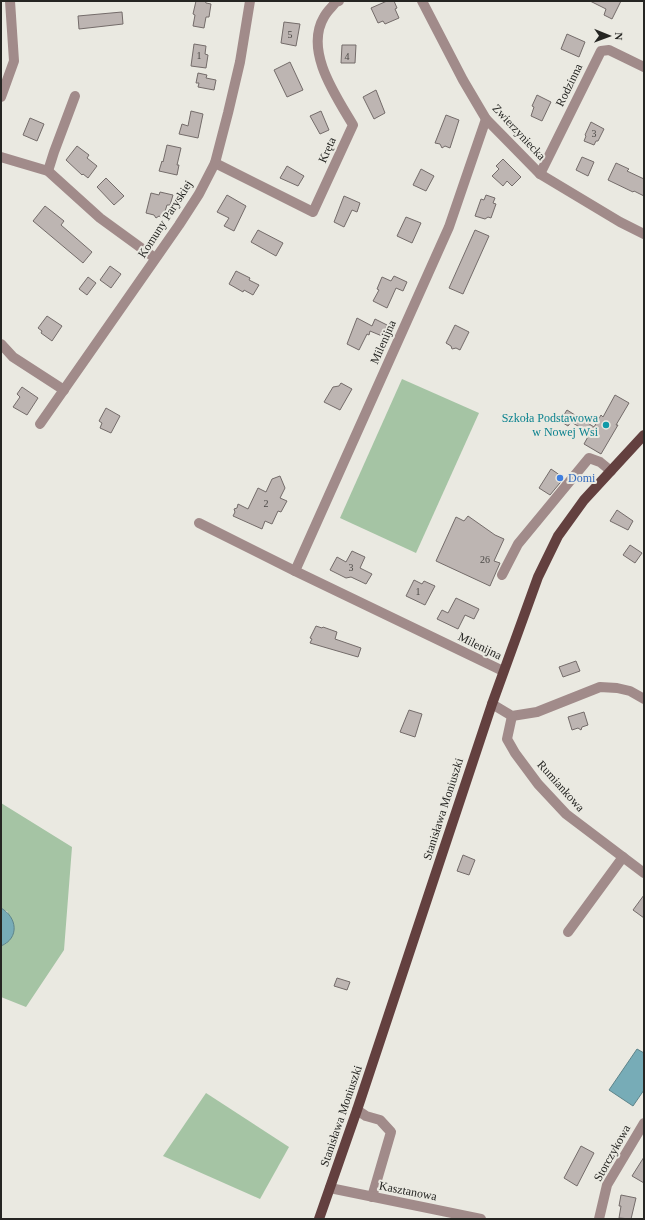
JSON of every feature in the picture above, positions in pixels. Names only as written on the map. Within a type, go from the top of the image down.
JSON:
[{"type":"main road","name":"Stanisława Moniuszki","points":[[319,1219],[357,1110],[503,671],[538,577],[558,536],[584,500],[644,435]]},
{"type":"street","points":[[1,97],[14,61],[10,1]]},
{"type":"street","name":"Komuny Paryskiej","points":[[40,424],[199,194],[215,163],[240,62],[250,1]]},
{"type":"street","name":"Kręta","points":[[215,163],[313,212],[353,125],[331,86],[318,54],[318,34],[324,17],[336,2],[339,1]]},
{"type":"street","name":"Zwierzyniecka","points":[[422,1],[463,80],[486,119],[540,174],[620,222],[644,234]]},
{"type":"street","name":"Rodzinna","points":[[540,174],[601,51],[609,50],[644,67]]},
{"type":"street","points":[[48,171],[75,96]]},
{"type":"street","name":"Milenijna","points":[[295,571],[449,227],[486,119]]},
{"type":"street","points":[[1,157],[48,171],[100,218],[155,258]]},
{"type":"street","points":[[1,344],[13,357],[64,390]]},
{"type":"street","points":[[502,575],[518,544],[589,458],[600,462],[611,470]]},
{"type":"street","name":"Milenijna","points":[[199,523],[503,671]]},
{"type":"street","points":[[492,704],[512,716],[537,712],[600,687],[617,688],[630,691],[644,699]]},
{"type":"street","name":"Rumiankowa","points":[[512,716],[507,738],[515,753],[538,784],[566,814],[644,873]]},
{"type":"street","points":[[568,932],[623,857]]},
{"type":"street","points":[[357,1110],[366,1116],[380,1120],[391,1132],[372,1197]]},
{"type":"street","name":"Storczykowa","points":[[599,1219],[607,1185],[644,1123]]},
{"type":"street","name":"Kasztanowa","points":[[330,1188],[481,1219]]},
{"type":"green space","points":[[402,379],[479,413],[416,553],[340,518]]},
{"type":"green space","points":[[1,803],[72,847],[64,950],[26,1007],[1,997],[1,946],[7,943],[8,912],[1,908]]},
{"type":"green space","points":[[206,1093],[289,1147],[260,1199],[163,1156]]},
{"type":"water","points":[[1,908],[13,922],[14,933],[7,942],[1,946]]},
{"type":"water","points":[[637,1049],[644,1053],[644,1090],[633,1106],[609,1090]]},
{"type":"building","points":[[196,1],[205,1],[206,3],[211,4],[209,17],[206,17],[204,28],[193,26],[195,15],[193,14]]},
{"type":"building","points":[[387,1],[394,1],[397,8],[395,9],[399,18],[385,24],[383,21],[378,23],[371,8]]},
{"type":"building","points":[[590,1],[621,1],[612,19],[604,15],[606,9]]},
{"type":"building","points":[[122,12],[123,24],[79,29],[78,16]]},
{"type":"building","points":[[284,22],[300,24],[296,46],[281,43]]},
{"type":"building","points":[[567,34],[585,42],[579,57],[561,49]]},
{"type":"building","points":[[194,44],[206,46],[205,54],[208,55],[206,68],[191,66]]},
{"type":"building","points":[[342,45],[356,45],[355,63],[341,63]]},
{"type":"building","points":[[290,62],[303,90],[287,97],[274,70]]},
{"type":"building","points":[[198,73],[207,75],[206,78],[216,80],[214,90],[198,87],[199,83],[196,83]]},
{"type":"building","points":[[376,90],[385,113],[374,119],[363,97]]},
{"type":"building","points":[[537,95],[551,102],[542,121],[531,116],[534,107],[532,106]]},
{"type":"building","points":[[191,111],[203,114],[198,138],[179,134],[182,124],[188,126]]},
{"type":"building","points":[[321,111],[329,130],[320,134],[310,116]]},
{"type":"building","points":[[446,115],[459,120],[450,148],[445,146],[442,148],[440,144],[435,143]]},
{"type":"building","points":[[30,118],[44,124],[37,141],[23,135]]},
{"type":"building","points":[[591,122],[604,129],[598,141],[596,141],[594,145],[584,141]]},
{"type":"building","points":[[167,145],[181,148],[177,165],[179,165],[177,175],[159,171]]},
{"type":"building","points":[[77,146],[89,155],[87,158],[97,166],[88,178],[83,174],[82,175],[66,160]]},
{"type":"building","points":[[582,157],[594,162],[588,176],[576,170]]},
{"type":"building","points":[[503,159],[521,177],[512,186],[507,181],[503,186],[492,176],[499,169],[496,166]]},
{"type":"building","points":[[616,163],[629,169],[627,171],[644,179],[644,196],[608,180]]},
{"type":"building","points":[[287,166],[304,176],[298,186],[280,178]]},
{"type":"building","points":[[421,169],[434,176],[426,191],[413,185]]},
{"type":"building","points":[[106,178],[124,196],[114,205],[97,187]]},
{"type":"building","points":[[160,192],[173,195],[170,205],[167,205],[163,218],[159,216],[156,218],[154,215],[146,213],[151,193],[159,195]]},
{"type":"building","points":[[227,195],[246,206],[234,231],[224,226],[229,218],[217,212]]},
{"type":"building","points":[[486,195],[495,198],[493,203],[496,204],[491,218],[488,217],[485,219],[475,216],[481,199],[484,200]]},
{"type":"building","points":[[344,196],[360,203],[357,212],[352,210],[344,227],[334,222]]},
{"type":"building","points":[[45,206],[64,221],[61,225],[92,252],[83,263],[33,221]]},
{"type":"building","points":[[406,217],[421,223],[412,243],[397,236]]},
{"type":"building","points":[[258,230],[283,243],[276,256],[251,242]]},
{"type":"building","points":[[475,230],[489,236],[463,294],[449,288]]},
{"type":"building","points":[[110,266],[121,274],[111,288],[100,280]]},
{"type":"building","points":[[236,271],[250,278],[249,280],[259,285],[253,295],[244,290],[243,292],[229,284]]},
{"type":"building","points":[[394,276],[407,282],[403,291],[396,288],[387,308],[373,301],[379,290],[377,289],[382,277],[391,281]]},
{"type":"building","points":[[88,277],[96,283],[87,295],[79,289]]},
{"type":"building","points":[[47,316],[62,326],[52,341],[41,333],[42,331],[38,328]]},
{"type":"building","points":[[357,318],[372,326],[375,319],[387,325],[382,336],[370,331],[359,350],[347,344]]},
{"type":"building","points":[[455,325],[469,332],[460,350],[456,348],[452,349],[451,346],[446,343]]},
{"type":"building","points":[[341,383],[352,389],[340,410],[324,402],[333,387],[339,386]]},
{"type":"building","points":[[22,387],[38,398],[27,415],[13,407],[20,397],[17,394]]},
{"type":"building","name":"Szkoła Podstawowa w Nowej Wsi","points":[[615,395],[629,403],[601,454],[584,444],[590,433],[571,422],[568,426],[560,421],[567,410],[594,427],[601,415],[603,417]]},
{"type":"building","points":[[106,408],[120,416],[111,433],[100,428],[102,423],[99,421]]},
{"type":"building","points":[[551,469],[564,478],[550,495],[539,488]]},
{"type":"building","points":[[280,476],[285,488],[280,498],[287,501],[281,512],[278,511],[272,524],[265,521],[262,529],[233,516],[235,512],[234,509],[237,508],[238,504],[248,509],[258,488],[266,492],[272,479]]},
{"type":"building","points":[[617,510],[633,521],[628,530],[610,521]]},
{"type":"building","points":[[468,516],[495,535],[504,539],[494,561],[500,563],[490,586],[436,561],[456,517],[464,521]]},
{"type":"building","points":[[630,545],[642,553],[635,563],[623,555]]},
{"type":"building","points":[[352,551],[365,557],[360,568],[372,574],[366,584],[351,577],[346,578],[330,570],[337,557],[346,562]]},
{"type":"building","points":[[414,580],[422,584],[424,581],[435,586],[425,605],[406,596]]},
{"type":"building","points":[[456,598],[479,609],[474,619],[465,615],[458,629],[437,619],[442,610],[448,613]]},
{"type":"building","points":[[316,626],[337,632],[335,639],[361,648],[358,657],[310,643],[312,639],[310,638]]},
{"type":"building","points":[[576,661],[580,671],[563,677],[559,667]]},
{"type":"building","points":[[409,710],[422,714],[415,737],[400,732]]},
{"type":"building","points":[[584,712],[588,725],[582,727],[581,730],[578,728],[572,730],[568,717]]},
{"type":"building","points":[[463,855],[475,860],[469,875],[457,871]]},
{"type":"building","points":[[644,895],[644,918],[633,910]]},
{"type":"building","points":[[337,978],[350,982],[347,990],[334,986]]},
{"type":"building","points":[[581,1146],[594,1153],[577,1186],[564,1178]]},
{"type":"building","points":[[644,1157],[644,1183],[632,1176]]},
{"type":"building","points":[[621,1195],[636,1198],[631,1219],[619,1218]]},
{"type":"place","name":"Szkoła Podstawowa w Nowej Wsi","points":[[606,425]]},
{"type":"place","name":"Domi","points":[[560,478]]}]
